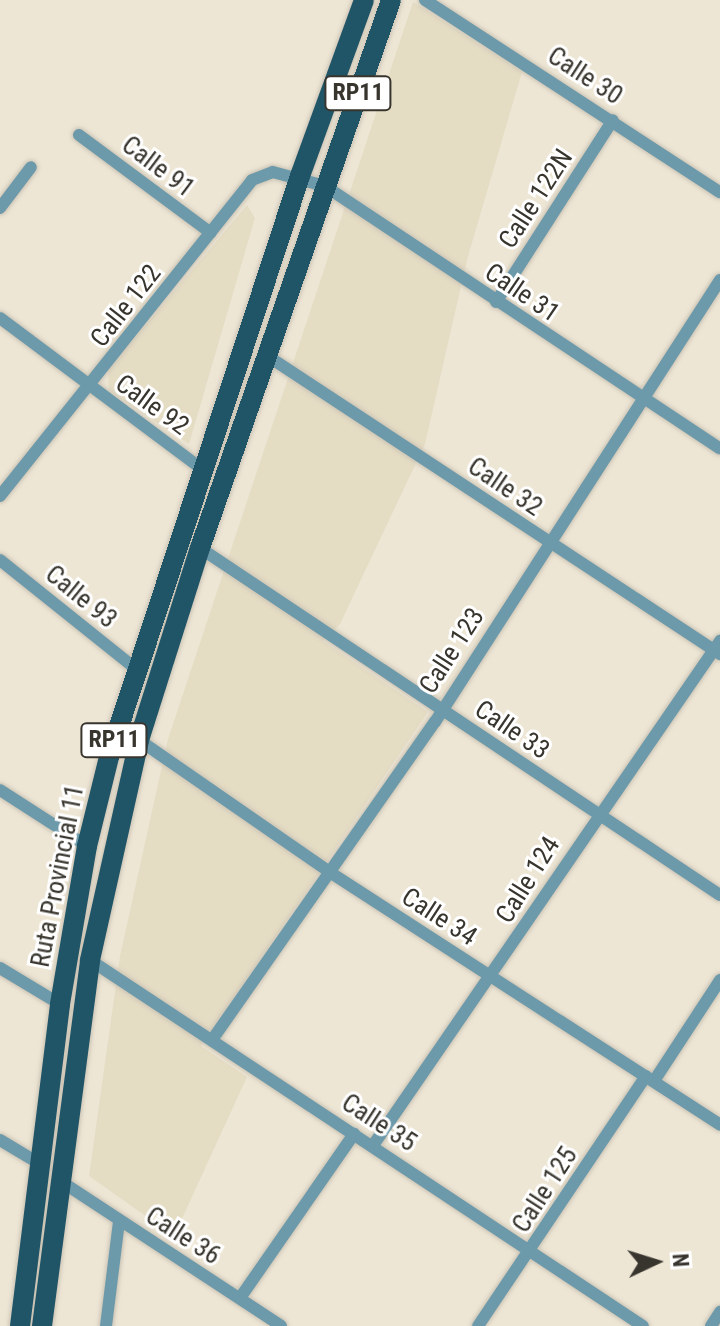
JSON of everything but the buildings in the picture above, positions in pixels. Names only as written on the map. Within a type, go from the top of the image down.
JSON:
[{"type":"main road","name":"RP11","points":[[300,176],[364,0]]},
{"type":"main road","name":"RP11","points":[[325,186],[391,0]]},
{"type":"main road","name":"Ruta Provincial 11","points":[[20,1326],[60,1004],[87,846],[135,668],[300,176]]},
{"type":"main road","name":"Ruta Provincial 11","points":[[42,1326],[90,960],[139,740],[200,548],[325,186]]},
{"type":"street","name":"Calle 30","points":[[425,0],[720,192]]},
{"type":"street","name":"Calle 122N","points":[[496,302],[613,120]]},
{"type":"street","name":"Calle 91","points":[[79,135],[211,233]]},
{"type":"street","points":[[0,208],[31,167]]},
{"type":"street","name":"Calle 122","points":[[0,496],[90,387],[252,180],[273,172],[300,176]]},
{"type":"street","name":"Calle 31","points":[[300,176],[325,186],[640,398],[720,448]]},
{"type":"street","name":"Calle 123","points":[[212,1040],[435,722],[440,707],[720,280]]},
{"type":"street","name":"Calle 92","points":[[0,318],[202,469]]},
{"type":"street","name":"Calle 32","points":[[266,355],[550,543],[718,648]]},
{"type":"street","name":"Calle 33","points":[[200,548],[720,895]]},
{"type":"street","name":"Calle 93","points":[[0,560],[135,668]]},
{"type":"street","name":"Calle 124","points":[[374,1144],[492,978],[596,814],[718,648]]},
{"type":"street","name":"Calle 34","points":[[139,740],[328,871],[720,1125]]},
{"type":"street","points":[[0,790],[87,846]]},
{"type":"street","name":"Calle 35","points":[[90,960],[354,1134],[374,1144],[530,1253],[643,1326]]},
{"type":"street","points":[[0,968],[60,1004]]},
{"type":"street","name":"Calle 125","points":[[478,1326],[720,980]]},
{"type":"street","points":[[240,1298],[354,1134]]},
{"type":"street","points":[[0,1140],[40,1164]]},
{"type":"street","name":"Calle 36","points":[[62,1182],[281,1326]]},
{"type":"street","points":[[106,1326],[119,1221]]},
{"type":"street","points":[[711,1326],[720,1312]]},
{"type":"shaded area","points":[[413,2],[522,72],[467,260],[425,444],[340,624],[323,641],[428,712],[201,1046],[247,1077],[174,1236],[89,1176],[120,956],[168,739]]},
{"type":"shaded area","points":[[247,205],[255,218],[189,444],[109,391],[108,370]]}]
